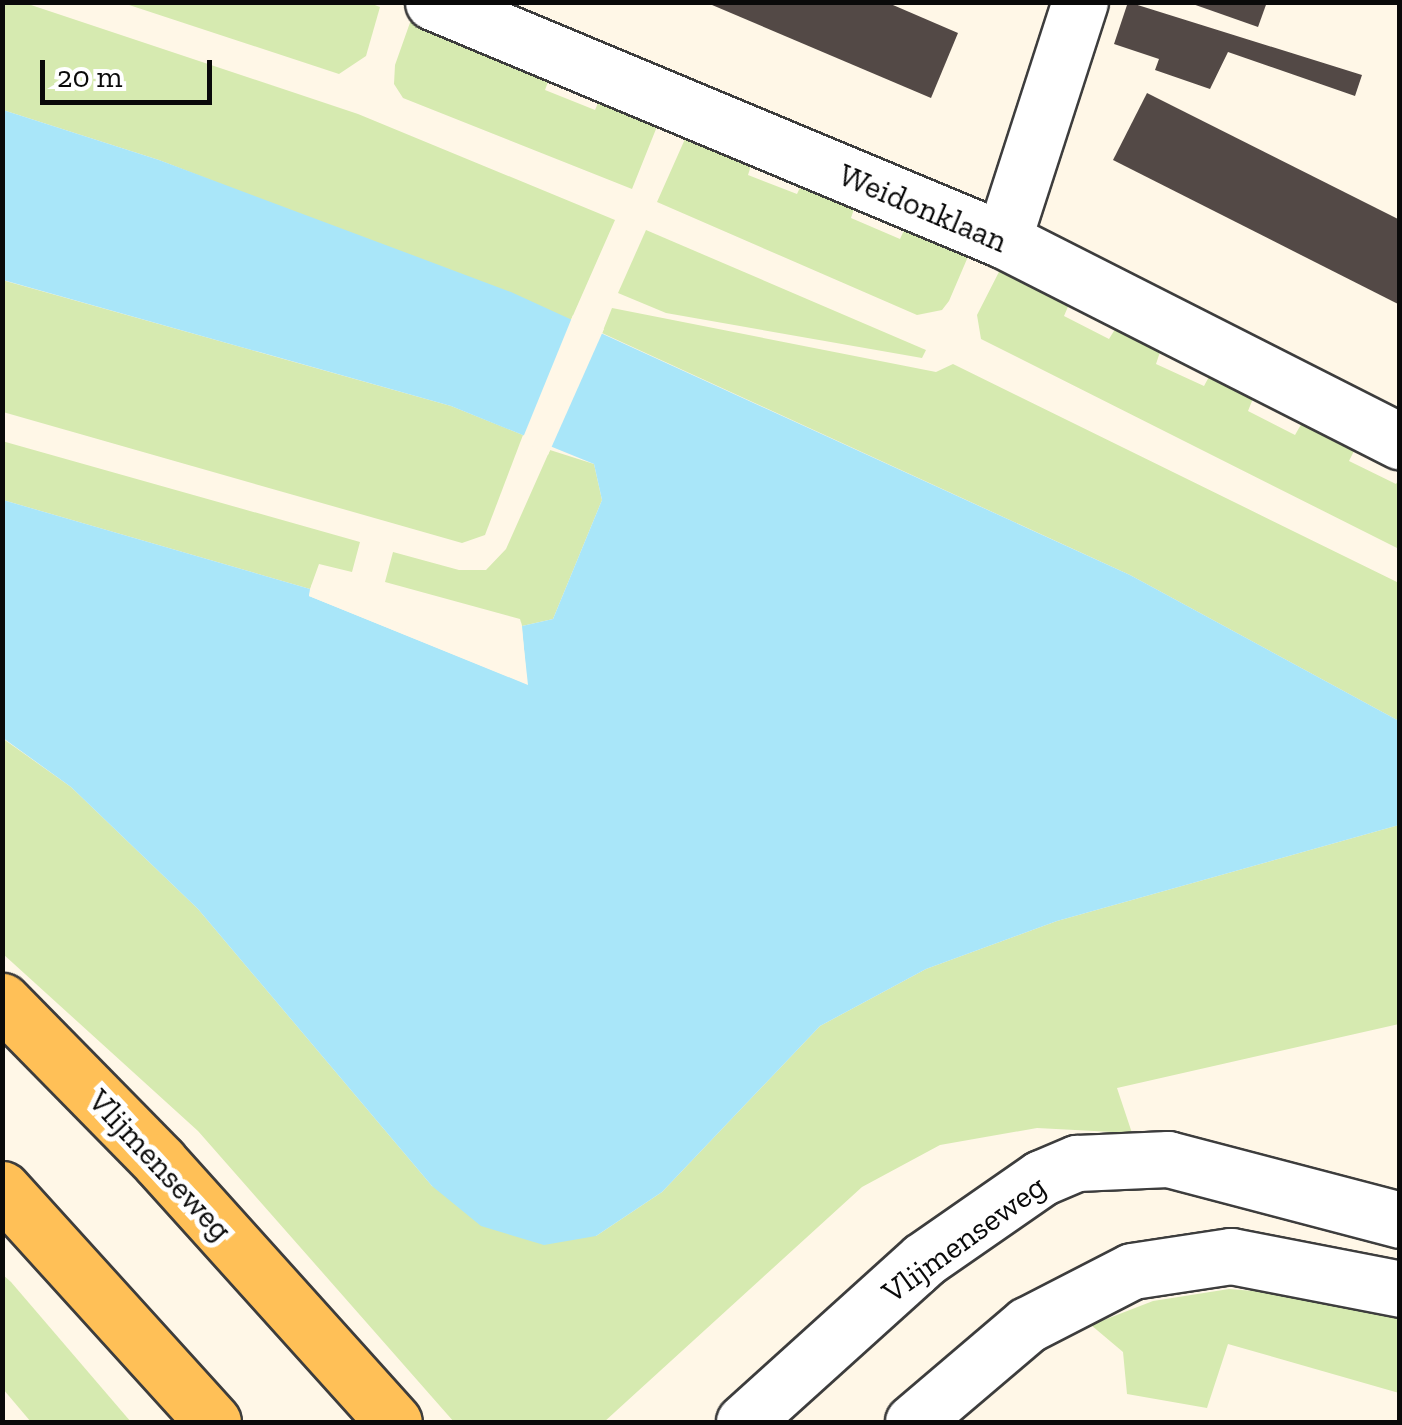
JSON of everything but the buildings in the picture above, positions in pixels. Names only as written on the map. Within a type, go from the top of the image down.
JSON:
[{"type":"main road","name":"Vlijmenseweg","points":[[2,1002],[158,1160],[394,1422]]},
{"type":"main road","points":[[2,1189],[213,1422]]},
{"type":"street","name":"Weidonklaan","points":[[433,2],[1003,240],[1400,441]]},
{"type":"street","points":[[1003,240],[1080,2]]},
{"type":"street","name":"Vlijmenseweg","points":[[744,1422],[923,1260],[1027,1187],[1077,1163],[1168,1159],[1400,1220]]},
{"type":"street","points":[[913,1422],[1027,1325],[1132,1271],[1231,1256],[1400,1290]]},
{"type":"green space","points":[[367,2],[380,7],[366,56],[339,74],[123,3]]},
{"type":"green space","points":[[3,3],[25,3],[358,114],[615,220],[571,320],[159,160],[3,110]]},
{"type":"green space","points":[[412,17],[551,74],[545,90],[595,110],[601,96],[660,119],[632,189],[403,98],[394,84],[395,65]]},
{"type":"green space","points":[[689,130],[753,159],[748,175],[797,194],[804,179],[856,203],[851,218],[900,239],[907,224],[970,252],[949,301],[942,310],[917,315],[657,202]]},
{"type":"green space","points":[[646,230],[926,350],[922,358],[666,313],[618,293]]},
{"type":"green space","points":[[1003,264],[1070,302],[1064,316],[1109,339],[1117,326],[1161,349],[1156,364],[1204,386],[1211,373],[1254,396],[1248,411],[1295,435],[1303,421],[1356,447],[1349,461],[1396,484],[1399,479],[1399,549],[981,339],[977,315]]},
{"type":"green space","points":[[2,280],[451,406],[523,435],[485,535],[462,543],[3,412]]},
{"type":"green space","points":[[612,308],[936,372],[953,364],[1399,583],[1399,721],[1130,575],[602,333]]},
{"type":"green space","points":[[2,441],[360,542],[352,572],[319,564],[310,589],[3,500]]},
{"type":"green space","points":[[550,450],[594,464],[602,500],[553,619],[522,626],[520,619],[385,582],[393,552],[459,570],[486,570],[506,549]]},
{"type":"green space","points":[[2,738],[71,787],[198,909],[432,1186],[596,1236],[662,1192],[820,1026],[926,969],[1057,921],[1399,825],[1399,1024],[1117,1088],[1132,1133],[1037,1128],[940,1145],[862,1187],[604,1422],[454,1422],[198,1131],[3,954]]},
{"type":"green space","points":[[2,1274],[131,1422],[31,1422],[3,1389]]},
{"type":"green space","points":[[1229,1289],[1315,1296],[1399,1319],[1399,1393],[1228,1344],[1207,1408],[1127,1394],[1123,1352],[1091,1325],[1153,1301]]},
{"type":"water","points":[[3,110],[159,160],[511,292],[1130,575],[1399,721],[1399,825],[1057,921],[926,969],[820,1026],[662,1192],[596,1236],[544,1245],[481,1226],[432,1186],[198,909],[71,787],[3,738],[3,500],[310,589],[309,596],[527,684],[522,626],[553,619],[602,500],[594,464],[451,406],[3,280]]},
{"type":"pier","points":[[573,315],[604,329],[548,455],[522,440]]},
{"type":"pier","points":[[312,584],[315,593],[522,677],[521,621],[528,685],[309,596]]}]
